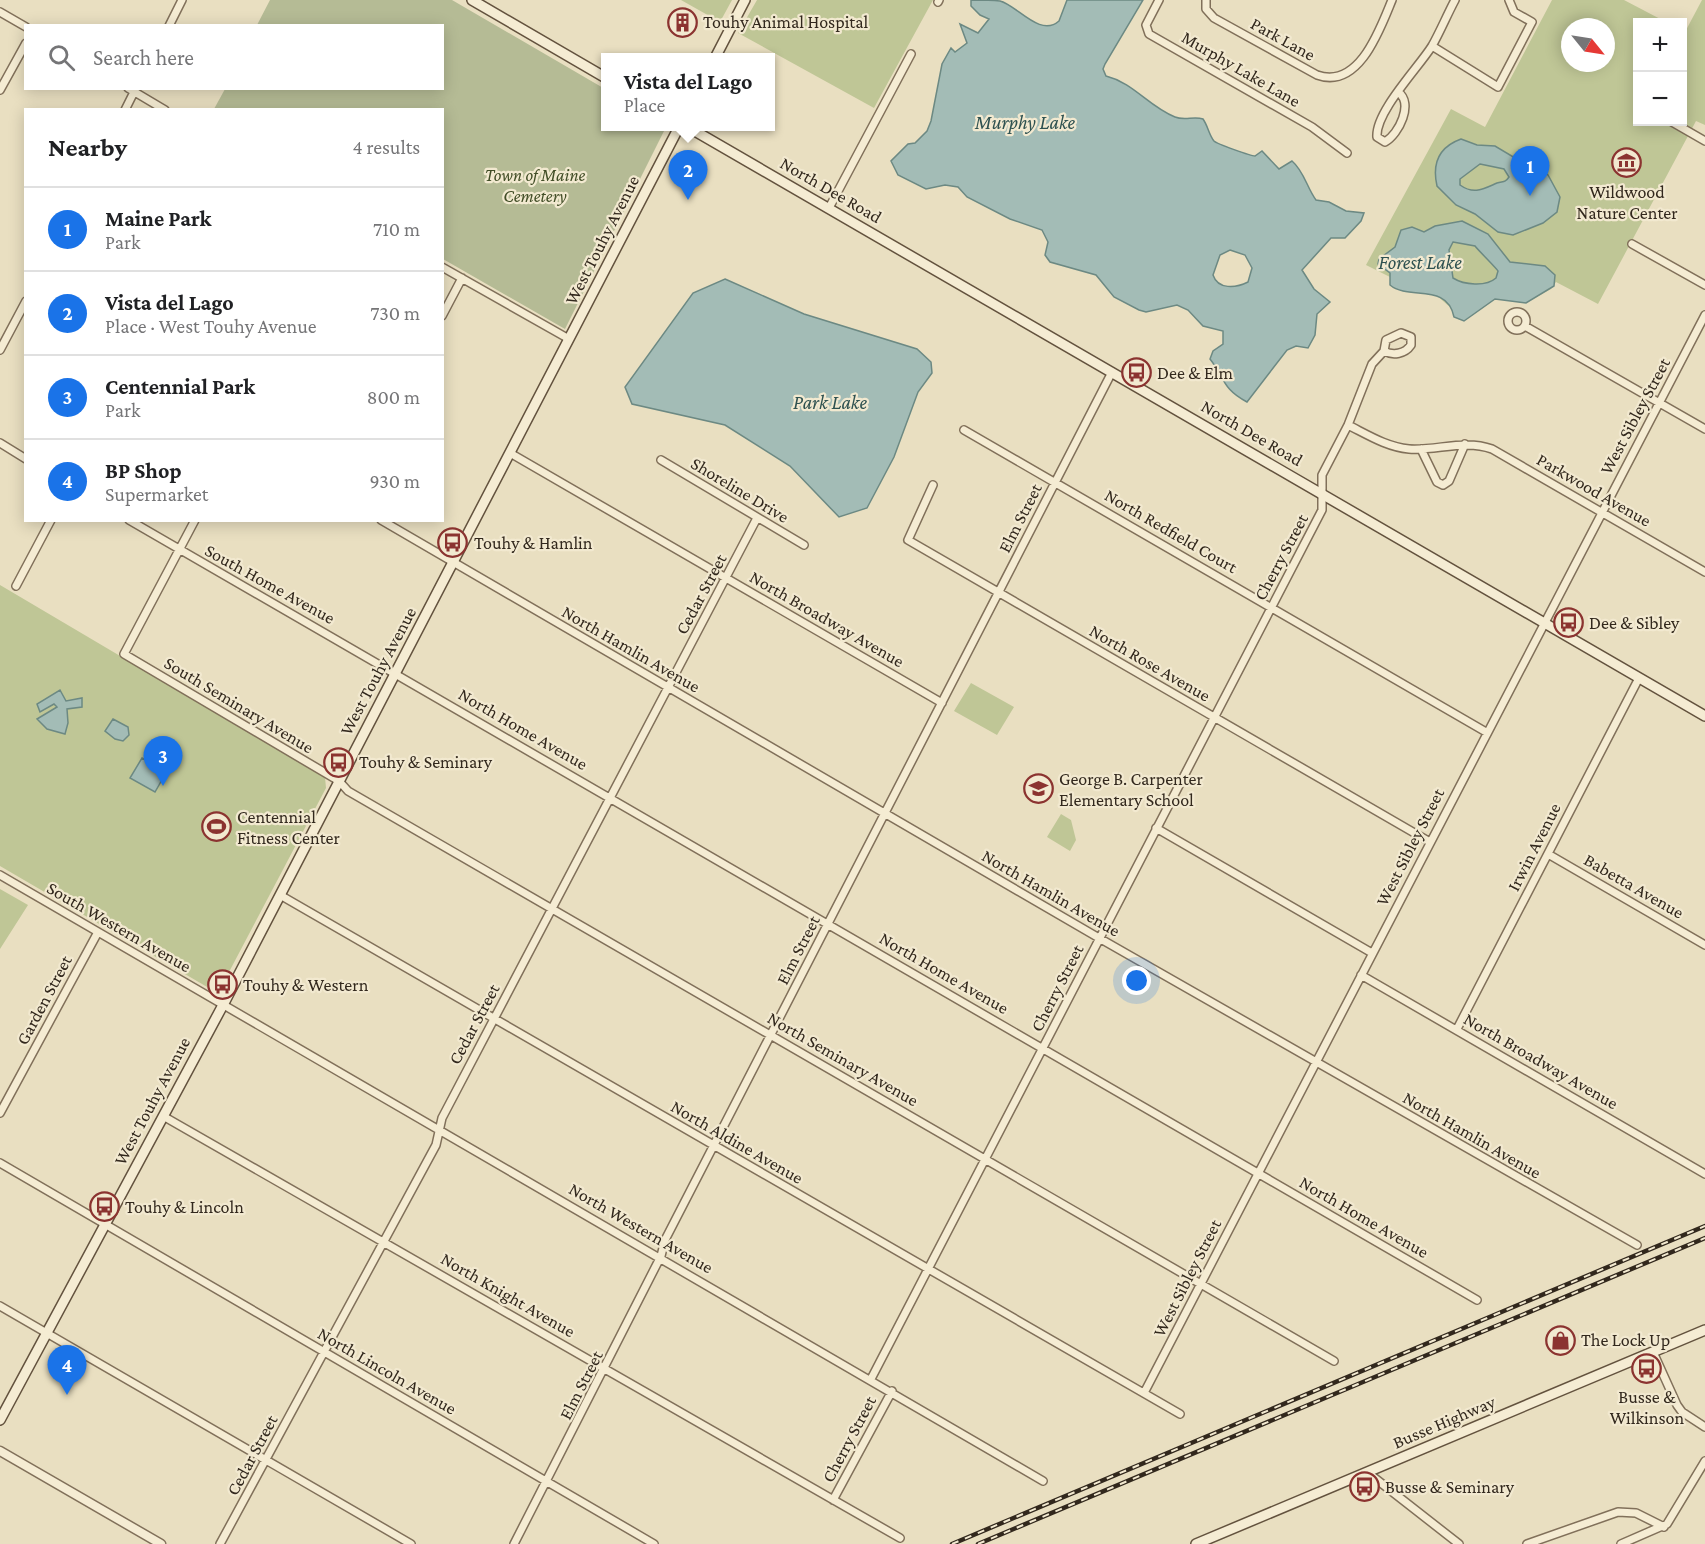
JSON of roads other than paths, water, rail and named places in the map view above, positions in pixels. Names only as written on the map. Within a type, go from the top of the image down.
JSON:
[{"type":"main road","points":[[472,0],[601,75]]},
{"type":"main road","points":[[716,53],[745,0]]},
{"type":"main road","name":"West Touhy Avenue","points":[[0,1420],[223,1005],[676,131]]},
{"type":"main road","name":"North Dee Road","points":[[697,131],[1705,716]]},
{"type":"main road","name":"Busse Highway","points":[[1196,1544],[1705,1330]]},
{"type":"street","points":[[170,24],[182,0]]},
{"type":"street","name":"Murphy Lake Lane","points":[[1159,0],[1146,25],[1149,34],[1312,127],[1347,153]]},
{"type":"street","name":"Park Lane","points":[[1206,0],[1206,9],[1214,18],[1317,75],[1330,78],[1348,70],[1366,56],[1392,0]]},
{"type":"street","points":[[1398,92],[1405,98],[1406,107],[1391,137],[1385,142],[1377,137],[1377,132],[1398,92],[1432,46],[1455,0]]},
{"type":"street","points":[[1432,46],[1498,87],[1532,22],[1514,12],[1509,0]]},
{"type":"street","points":[[0,12],[24,26]]},
{"type":"street","points":[[0,90],[24,47]]},
{"type":"street","points":[[830,208],[911,54]]},
{"type":"street","points":[[126,108],[133,90],[162,108]]},
{"type":"street","points":[[1679,126],[1705,141]]},
{"type":"street","points":[[1632,243],[1705,285]]},
{"type":"street","points":[[444,268],[569,339]]},
{"type":"street","points":[[444,312],[462,278]]},
{"type":"street","points":[[0,350],[23,312]]},
{"type":"street","name":"West Sibley Street","points":[[1144,1393],[1705,315]]},
{"type":"street","points":[[1525,326],[1705,429]]},
{"type":"street","name":"Cherry Street","points":[[871,1379],[1322,510],[1322,475],[1348,425],[1372,364],[1384,351]]},
{"type":"street","name":"Elm Street","points":[[514,1544],[606,1369],[661,1256],[665,1240],[1113,372]]},
{"type":"street","name":"Parkwood Avenue","points":[[1348,425],[1395,446],[1421,449],[1465,444],[1492,449],[1705,572]]},
{"type":"street","name":"North Redfield Court","points":[[964,430],[1486,732]]},
{"type":"street","points":[[0,443],[24,458]]},
{"type":"street","points":[[1421,449],[1437,482],[1443,485],[1449,481],[1465,444]]},
{"type":"street","name":"North Broadway Avenue","points":[[510,453],[942,703]]},
{"type":"street","name":"Shoreline Drive","points":[[661,460],[804,545]]},
{"type":"street","name":"North Rose Avenue","points":[[933,485],[908,540],[1430,842]]},
{"type":"street","name":"Cedar Street","points":[[220,1544],[436,1145],[442,1118],[757,518]]},
{"type":"street","points":[[16,586],[50,522]]},
{"type":"street","name":"South Home Avenue","points":[[132,522],[396,672]]},
{"type":"street","points":[[179,550],[194,522]]},
{"type":"street","name":"North Hamlin Avenue","points":[[384,522],[1315,1063],[1637,1245]]},
{"type":"street","name":"South Seminary Avenue","points":[[179,550],[124,654],[339,781]]},
{"type":"street","name":"North Home Avenue","points":[[396,672],[1477,1300]]},
{"type":"street","name":"Irwin Avenue","points":[[1457,1029],[1639,678]]},
{"type":"street","name":"North Seminary Avenue","points":[[339,781],[348,790],[1334,1361]]},
{"type":"street","points":[[1156,828],[1372,953]]},
{"type":"street","name":"Babetta Avenue","points":[[1548,854],[1705,945]]},
{"type":"street","name":"South Western Avenue","points":[[0,875],[223,1005]]},
{"type":"street","name":"North Aldine Avenue","points":[[280,895],[1180,1414]]},
{"type":"street","name":"Garden Street","points":[[0,1113],[98,932]]},
{"type":"street","name":"North Broadway Avenue","points":[[1361,975],[1705,1174]]},
{"type":"street","name":"North Western Avenue","points":[[223,1005],[439,1131],[661,1256],[1043,1481]]},
{"type":"street","name":"North Knight Avenue","points":[[163,1116],[900,1538]]},
{"type":"street","name":"North Lincoln Avenue","points":[[0,1163],[654,1544]]},
{"type":"street","points":[[0,1306],[411,1544]]},
{"type":"street","points":[[1653,1352],[1677,1405],[1682,1412],[1705,1427]]},
{"type":"street","name":"Cherry Street","points":[[833,1500],[891,1391]]},
{"type":"street","points":[[0,1452],[161,1544]]},
{"type":"street","points":[[1621,1544],[1664,1527],[1675,1514],[1705,1461]]},
{"type":"street","points":[[1368,1472],[1459,1544]]},
{"type":"street","points":[[1527,1544],[1618,1512],[1636,1513],[1664,1527]]},
{"type":"water","name":"Murphy Lake","points":[[971,0],[1000,1],[1044,26],[1059,21],[1067,0],[1143,0],[1105,64],[1103,69],[1106,76],[1125,84],[1175,117],[1203,119],[1216,143],[1255,156],[1262,151],[1279,169],[1292,161],[1300,170],[1316,200],[1329,202],[1346,211],[1364,213],[1361,221],[1345,238],[1331,238],[1302,270],[1314,289],[1330,302],[1317,314],[1315,335],[1308,348],[1296,346],[1287,350],[1247,402],[1228,388],[1210,359],[1213,351],[1223,344],[1223,331],[1203,326],[1188,310],[1177,305],[1146,312],[1139,310],[1114,297],[1096,275],[1050,262],[1045,255],[1048,242],[1042,230],[1010,219],[967,197],[958,187],[945,185],[926,189],[898,175],[891,161],[908,144],[915,143],[927,131],[942,64],[951,48],[955,52],[967,43],[960,24],[978,33],[989,19],[980,15],[971,6]],"holes":[[[1230,250],[1245,255],[1252,268],[1248,282],[1238,286],[1228,286],[1215,280],[1213,275],[1220,255]]]},
{"type":"water","points":[[1461,139],[1477,145],[1495,146],[1520,161],[1533,163],[1548,175],[1560,197],[1557,212],[1543,223],[1513,235],[1498,232],[1475,214],[1456,205],[1437,186],[1436,178],[1439,157],[1453,142]],"holes":[[[1480,164],[1504,169],[1509,177],[1504,182],[1478,190],[1470,190],[1460,185],[1460,179]]]},
{"type":"water","name":"Forest Lake","points":[[1462,221],[1488,234],[1510,262],[1545,266],[1555,275],[1554,286],[1526,303],[1495,299],[1464,321],[1454,317],[1450,306],[1444,299],[1398,290],[1390,285],[1390,273],[1378,264],[1379,259],[1395,247],[1401,230],[1412,227],[1424,232],[1435,226]],"holes":[[[1453,242],[1475,246],[1498,271],[1496,278],[1492,281],[1475,284],[1453,278],[1449,250]]]},
{"type":"water","name":"Park Lake","points":[[725,279],[804,314],[917,349],[931,362],[932,373],[918,392],[894,457],[867,508],[839,517],[790,466],[725,425],[632,404],[625,387],[693,293]]},
{"type":"water","points":[[60,690],[66,701],[82,698],[82,707],[67,709],[68,723],[65,734],[47,729],[37,719],[57,707],[54,704],[40,712],[37,704]]},
{"type":"water","points":[[113,719],[128,727],[129,735],[123,741],[115,739],[105,731]]},
{"type":"water","points":[[142,758],[167,771],[155,792],[130,778]]},
{"type":"railway","points":[[952,1544],[1705,1226]]},
{"type":"railway","points":[[978,1544],[1705,1238]]},
{"type":"place","name":"Touhy Animal Hospital","points":[[682,22]]},
{"type":"place","name":"Wildwood Nature Center","points":[[1627,163]]},
{"type":"place","name":"Maine Park","points":[[1530,196]]},
{"type":"place","name":"Vista del Lago","points":[[688,200]]},
{"type":"place","name":"Dee & Elm","points":[[1136,373]]},
{"type":"place","name":"Touhy & Hamlin","points":[[453,543]]},
{"type":"place","name":"Dee & Sibley","points":[[1568,623]]},
{"type":"place","name":"Touhy & Seminary","points":[[338,762]]},
{"type":"place","name":"Centennial Park","points":[[163,786]]},
{"type":"place","name":"George B. Carpenter Elementary School","points":[[1038,789]]},
{"type":"place","name":"Centennial Fitness Center","points":[[216,827]]},
{"type":"place","name":"Touhy & Western","points":[[222,985]]},
{"type":"place","name":"Touhy & Lincoln","points":[[104,1207]]},
{"type":"place","name":"The Lock Up","points":[[1560,1340]]},
{"type":"place","name":"Busse & Wilkinson","points":[[1647,1368]]},
{"type":"place","name":"BP Shop","points":[[67,1395]]},
{"type":"place","name":"Busse & Seminary","points":[[1364,1487]]},
{"type":"park label","name":"Town of Maine Cemetery","points":[[535,186]]}]
